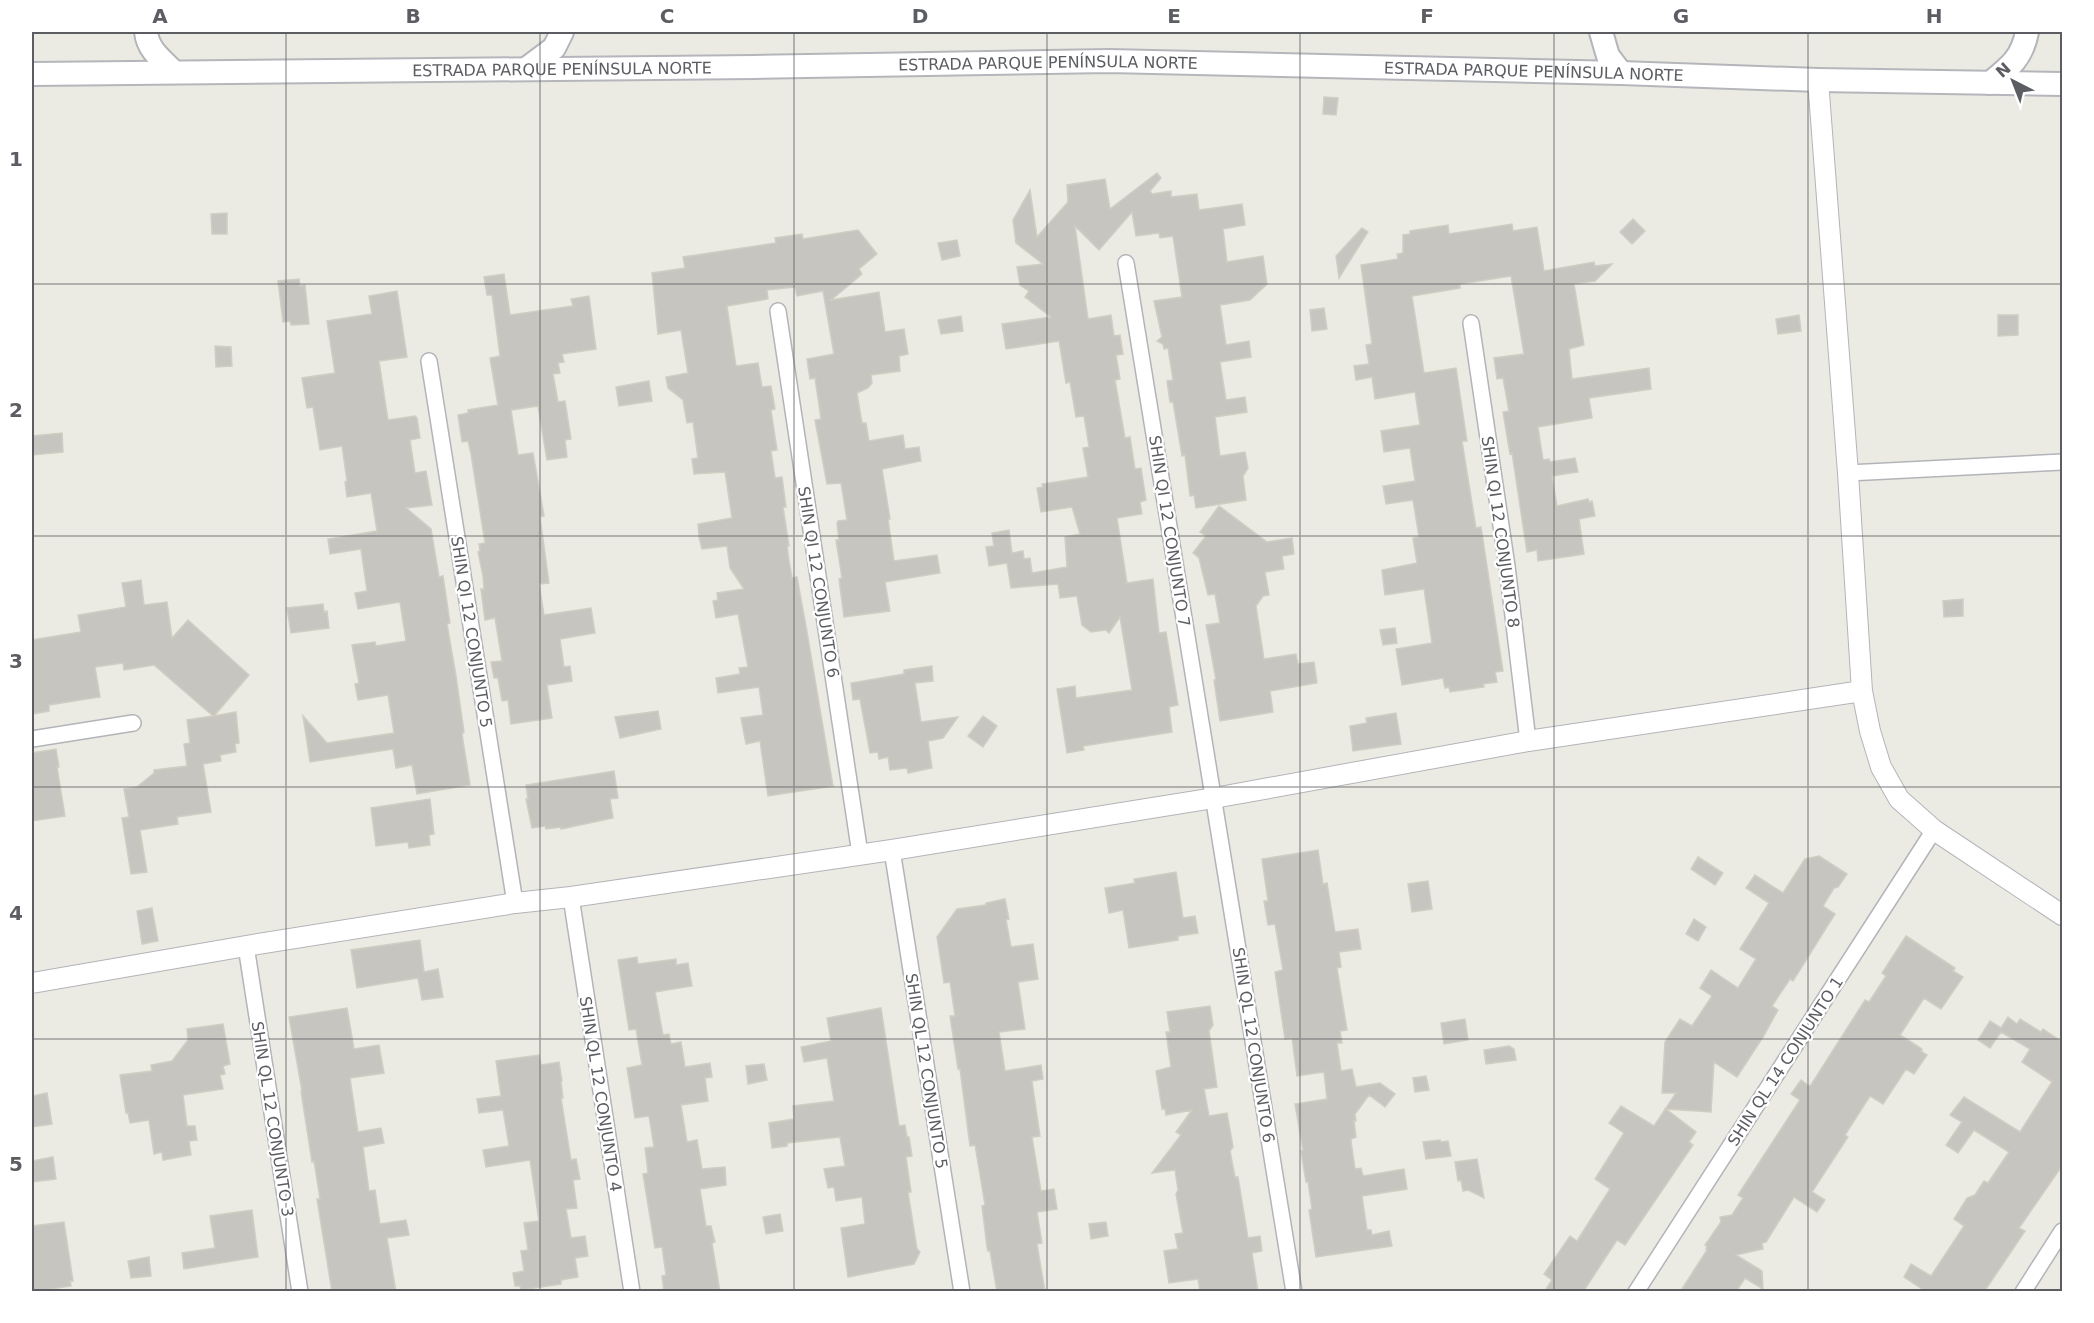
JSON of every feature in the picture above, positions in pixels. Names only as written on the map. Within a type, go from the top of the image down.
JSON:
[{"type":"main road","points":[[146,32],[149,46],[174,72]]},
{"type":"main road","points":[[526,69],[554,48],[562,32]]},
{"type":"main road","points":[[1601,32],[1608,56],[1621,73]]},
{"type":"main road","points":[[1990,83],[2015,61],[2024,47],[2027,32]]},
{"type":"main road","name":"ESTRADA PARQUE PENÍNSULA NORTE","points":[[32,74],[1109,61],[1818,80],[2062,84]]},
{"type":"street","points":[[1818,80],[1862,691],[1881,767],[1899,798],[1934,830],[2062,915]]},
{"type":"street","name":"SHIN QI 12 CONJUNTO 7","points":[[1126,263],[1215,798]]},
{"type":"street","name":"SHIN QI 12 CONJUNTO 6","points":[[778,311],[860,854]]},
{"type":"street","name":"SHIN QI 12 CONJUNTO 8","points":[[1471,323],[1507,566],[1528,741]]},
{"type":"street","name":"SHIN QI 12 CONJUNTO 5","points":[[429,361],[515,903]]},
{"type":"street","points":[[1848,473],[2062,462]]},
{"type":"street","points":[[32,983],[515,903],[571,897],[892,850],[1215,798],[1528,741],[1862,691]]},
{"type":"street","points":[[32,739],[133,723]]},
{"type":"street","name":"SHIN QL 12 CONJUNTO 6","points":[[1215,798],[1294,1292]]},
{"type":"street","name":"SHIN QL 14 CONJUNTO 1","points":[[1636,1292],[1934,830]]},
{"type":"street","name":"SHIN QL 12 CONJUNTO 5","points":[[892,850],[962,1292]]},
{"type":"street","name":"SHIN QL 12 CONJUNTO 4","points":[[571,897],[632,1292]]},
{"type":"street","name":"SHIN QL 12 CONJUNTO 3","points":[[246,946],[300,1292]]},
{"type":"street","points":[[2023,1292],[2062,1231]]},
{"type":"building","points":[[1324,97],[1338,98],[1336,115],[1323,114]]},
{"type":"building","points":[[1157,173],[1161,178],[1150,191],[1152,194],[1171,191],[1171,197],[1197,194],[1199,210],[1242,204],[1245,225],[1223,229],[1227,262],[1263,256],[1267,284],[1250,300],[1220,305],[1226,345],[1249,341],[1251,357],[1220,362],[1226,400],[1245,397],[1247,412],[1215,417],[1220,456],[1245,452],[1248,468],[1243,476],[1246,500],[1196,508],[1194,495],[1190,496],[1185,455],[1182,456],[1173,402],[1170,402],[1167,381],[1173,380],[1168,348],[1164,349],[1163,344],[1157,341],[1162,337],[1154,301],[1182,297],[1173,236],[1160,238],[1159,233],[1136,236],[1132,212],[1099,250],[1075,226],[1088,319],[1111,315],[1114,336],[1120,335],[1123,354],[1116,355],[1120,379],[1115,380],[1125,438],[1130,437],[1135,469],[1141,468],[1146,500],[1140,502],[1142,514],[1117,518],[1127,583],[1153,579],[1159,633],[1166,632],[1178,705],[1169,707],[1172,732],[1083,746],[1084,750],[1067,753],[1057,689],[1075,686],[1076,698],[1132,690],[1120,617],[1109,633],[1106,630],[1091,632],[1082,625],[1077,596],[1060,598],[1058,584],[1011,588],[1007,563],[989,566],[986,547],[994,546],[992,533],[1009,530],[1012,553],[1023,551],[1024,559],[1030,558],[1032,573],[1067,567],[1065,537],[1080,534],[1072,507],[1041,512],[1037,488],[1043,487],[1042,484],[1088,477],[1083,448],[1089,447],[1084,416],[1076,417],[1070,382],[1066,383],[1059,341],[1006,349],[1002,324],[1051,317],[1025,297],[1029,291],[1020,285],[1017,267],[1043,264],[1016,243],[1013,220],[1030,190],[1037,237],[1068,202],[1067,185],[1105,179],[1110,209]]},
{"type":"building","points":[[227,213],[227,234],[212,234],[211,214]]},
{"type":"building","points":[[1633,219],[1645,231],[1632,244],[1620,232]]},
{"type":"building","points":[[1512,224],[1513,231],[1537,227],[1544,271],[1594,262],[1595,266],[1612,264],[1595,281],[1574,284],[1584,345],[1569,349],[1572,379],[1649,368],[1651,389],[1589,398],[1592,418],[1538,427],[1543,460],[1549,459],[1550,462],[1575,458],[1578,472],[1552,476],[1557,506],[1588,499],[1589,502],[1592,501],[1595,516],[1579,519],[1584,554],[1538,561],[1537,550],[1527,552],[1512,453],[1510,454],[1503,412],[1509,411],[1503,378],[1497,379],[1494,358],[1524,354],[1511,276],[1460,284],[1460,288],[1412,296],[1424,373],[1456,368],[1467,441],[1462,441],[1476,528],[1481,527],[1503,671],[1495,672],[1497,682],[1483,684],[1484,687],[1450,692],[1449,687],[1445,688],[1443,678],[1402,685],[1396,649],[1432,643],[1424,589],[1385,595],[1382,570],[1417,563],[1413,538],[1419,537],[1413,500],[1386,504],[1383,486],[1415,481],[1410,448],[1384,452],[1381,431],[1420,425],[1415,392],[1375,399],[1372,377],[1356,380],[1354,366],[1369,364],[1366,345],[1372,344],[1361,265],[1398,259],[1397,254],[1403,253],[1403,235],[1410,234],[1410,231],[1448,225],[1449,234]]},
{"type":"building","points":[[1362,228],[1368,232],[1339,278],[1336,256]]},
{"type":"building","points":[[858,230],[877,254],[859,269],[862,274],[831,300],[879,292],[885,332],[904,329],[908,354],[899,356],[900,371],[871,375],[872,383],[868,388],[857,393],[862,423],[866,423],[869,441],[903,435],[905,449],[919,447],[921,461],[882,469],[894,561],[937,555],[940,573],[885,582],[890,611],[844,617],[839,579],[842,578],[836,540],[839,540],[838,521],[847,520],[841,483],[827,484],[815,420],[821,419],[815,378],[810,379],[807,359],[834,354],[823,291],[797,296],[795,287],[767,290],[768,299],[727,306],[736,366],[758,363],[762,387],[771,386],[775,409],[771,410],[777,450],[771,451],[775,478],[782,477],[789,561],[792,578],[797,577],[833,786],[768,796],[760,741],[746,744],[741,718],[763,715],[759,687],[718,693],[716,678],[740,674],[739,668],[748,667],[738,614],[716,618],[713,601],[718,600],[717,593],[744,589],[730,568],[727,546],[702,549],[699,537],[698,524],[732,518],[725,472],[694,474],[692,459],[698,458],[693,422],[687,423],[683,400],[668,388],[666,377],[688,373],[681,330],[658,334],[652,273],[685,268],[683,257],[776,243],[775,238],[802,234],[803,239]]},
{"type":"building","points":[[957,240],[960,256],[942,260],[938,243]]},
{"type":"building","points":[[504,274],[510,315],[573,306],[571,299],[589,296],[596,349],[562,354],[564,362],[558,363],[560,373],[553,374],[558,402],[565,401],[571,439],[565,440],[567,457],[547,460],[538,406],[511,410],[518,455],[533,453],[544,516],[540,517],[549,583],[539,584],[544,615],[591,608],[595,633],[560,639],[564,667],[570,666],[572,681],[547,685],[552,718],[511,724],[508,700],[502,701],[498,678],[494,678],[491,662],[502,661],[495,618],[485,620],[481,589],[484,589],[483,576],[478,552],[480,551],[479,544],[485,543],[471,454],[468,441],[462,442],[458,415],[468,413],[468,410],[498,405],[490,358],[500,356],[492,295],[487,295],[484,277]]},
{"type":"building","points":[[299,279],[300,286],[305,285],[309,324],[291,325],[290,321],[283,322],[278,281]]},
{"type":"building","points":[[397,291],[407,357],[379,361],[388,420],[415,416],[417,418],[420,438],[410,440],[415,473],[426,471],[432,505],[406,508],[431,529],[439,577],[443,576],[450,623],[447,624],[470,785],[417,794],[412,765],[396,768],[393,749],[310,762],[303,716],[327,743],[394,733],[388,695],[358,700],[355,684],[359,683],[352,645],[375,642],[376,646],[406,641],[400,602],[358,609],[355,593],[367,591],[361,549],[330,554],[328,539],[377,531],[371,493],[347,497],[342,446],[320,450],[313,407],[307,408],[302,378],[335,373],[327,321],[372,314],[369,296]]},
{"type":"building","points":[[1324,308],[1327,329],[1312,331],[1310,310]]},
{"type":"building","points":[[1799,315],[1801,331],[1778,334],[1776,319]]},
{"type":"building","points":[[1998,315],[2018,315],[2018,335],[1998,336]]},
{"type":"building","points":[[961,316],[963,331],[941,334],[938,320]]},
{"type":"building","points":[[215,346],[231,347],[232,366],[216,367]]},
{"type":"building","points":[[649,381],[652,401],[619,406],[616,387]]},
{"type":"building","points":[[62,433],[63,452],[32,455],[32,436]]},
{"type":"building","points":[[1219,506],[1267,542],[1292,538],[1294,554],[1282,556],[1284,569],[1265,572],[1269,595],[1263,596],[1256,606],[1264,659],[1296,654],[1298,664],[1314,662],[1317,683],[1270,691],[1273,712],[1220,721],[1214,680],[1216,680],[1206,625],[1220,623],[1215,594],[1208,595],[1199,558],[1193,553],[1206,536],[1200,532]]},
{"type":"building","points":[[141,580],[144,605],[167,602],[172,638],[188,620],[249,675],[214,716],[236,712],[239,743],[235,744],[236,752],[220,755],[221,761],[203,764],[211,812],[177,817],[178,824],[140,830],[147,872],[131,874],[122,818],[129,817],[124,789],[137,787],[154,773],[154,770],[187,766],[184,744],[190,743],[187,720],[213,716],[154,665],[124,670],[123,663],[95,667],[100,697],[49,705],[49,711],[32,714],[32,640],[81,632],[78,615],[126,607],[122,583]]},
{"type":"building","points":[[1963,599],[1963,616],[1944,617],[1943,601]]},
{"type":"building","points":[[323,604],[324,612],[327,611],[329,628],[291,633],[287,608]]},
{"type":"building","points":[[1395,628],[1397,643],[1383,645],[1380,630]]},
{"type":"building","points":[[932,666],[933,681],[915,683],[921,722],[958,717],[943,738],[928,741],[932,768],[908,773],[907,768],[890,770],[888,757],[879,759],[878,752],[870,753],[860,699],[853,700],[851,683],[904,674],[904,670]]},
{"type":"building","points":[[658,711],[661,729],[620,738],[615,717]]},
{"type":"building","points":[[1396,713],[1401,744],[1353,751],[1350,726],[1367,723],[1366,718]]},
{"type":"building","points":[[983,716],[997,726],[983,747],[968,736]]},
{"type":"building","points":[[56,749],[65,816],[32,821],[32,753]]},
{"type":"building","points":[[614,771],[618,798],[610,799],[613,818],[561,829],[561,827],[546,829],[545,826],[532,828],[526,799],[528,799],[526,785]]},
{"type":"building","points":[[430,799],[434,834],[429,835],[430,845],[409,848],[408,842],[376,846],[371,808]]},
{"type":"building","points":[[1318,850],[1323,884],[1327,883],[1335,932],[1358,929],[1361,949],[1339,952],[1341,967],[1337,968],[1347,1030],[1340,1031],[1342,1043],[1337,1043],[1341,1071],[1352,1069],[1356,1087],[1380,1083],[1395,1094],[1385,1107],[1369,1095],[1355,1114],[1356,1137],[1351,1141],[1355,1169],[1361,1168],[1363,1176],[1404,1169],[1407,1189],[1362,1196],[1367,1230],[1371,1230],[1372,1235],[1389,1231],[1392,1246],[1316,1257],[1309,1210],[1312,1209],[1295,1104],[1327,1099],[1324,1072],[1297,1076],[1292,1038],[1285,1039],[1275,972],[1283,970],[1275,924],[1268,925],[1264,901],[1268,901],[1262,859]]},
{"type":"building","points":[[1819,856],[1847,874],[1838,887],[1834,888],[1823,906],[1835,914],[1793,981],[1790,979],[1772,1006],[1778,1010],[1763,1037],[1737,1077],[1714,1062],[1711,1112],[1666,1109],[1696,1132],[1689,1142],[1693,1145],[1625,1245],[1617,1240],[1583,1292],[1544,1292],[1552,1280],[1544,1274],[1570,1236],[1577,1241],[1610,1189],[1595,1179],[1624,1133],[1609,1123],[1621,1106],[1654,1126],[1676,1093],[1662,1093],[1665,1042],[1680,1019],[1692,1026],[1712,996],[1700,988],[1711,970],[1738,988],[1756,959],[1740,949],[1769,903],[1746,888],[1755,875],[1783,893],[1805,859]]},
{"type":"building","points":[[1698,857],[1723,873],[1715,885],[1691,869]]},
{"type":"building","points":[[1176,872],[1183,918],[1195,916],[1198,933],[1178,936],[1178,940],[1129,948],[1123,910],[1109,913],[1105,888],[1135,883],[1134,879]]},
{"type":"building","points":[[1428,881],[1432,909],[1412,912],[1408,884]]},
{"type":"building","points":[[1005,899],[1011,947],[1033,944],[1038,979],[1018,982],[1025,1029],[999,1032],[1005,1071],[1041,1065],[1043,1079],[1032,1081],[1040,1136],[1032,1137],[1041,1191],[1054,1189],[1057,1209],[1037,1212],[1042,1243],[1037,1244],[1045,1292],[997,1292],[990,1251],[987,1247],[982,1206],[985,1205],[975,1145],[970,1146],[960,1069],[958,1069],[950,1016],[955,1016],[950,982],[944,983],[937,937],[957,909],[986,905],[986,903]]},
{"type":"building","points":[[152,908],[158,941],[142,944],[137,911]]},
{"type":"building","points":[[1694,919],[1706,927],[1698,941],[1686,934]]},
{"type":"building","points":[[1906,936],[1955,968],[1953,971],[1963,977],[1941,1009],[1924,998],[1900,1035],[1922,1049],[1921,1051],[1927,1055],[1914,1074],[1906,1069],[1883,1104],[1870,1096],[1845,1135],[1848,1137],[1812,1192],[1825,1200],[1817,1212],[1794,1197],[1766,1242],[1762,1243],[1763,1249],[1736,1255],[1762,1271],[1763,1289],[1745,1278],[1736,1292],[1680,1292],[1707,1250],[1705,1245],[1721,1222],[1720,1217],[1732,1215],[1743,1198],[1738,1195],[1800,1100],[1791,1094],[1801,1080],[1811,1085],[1865,1000],[1869,1002],[1886,976],[1882,973]]},
{"type":"building","points":[[420,940],[424,972],[438,969],[443,997],[422,1000],[418,978],[357,988],[351,950]]},
{"type":"building","points":[[637,957],[638,964],[676,959],[676,965],[688,963],[692,986],[655,992],[663,1035],[669,1034],[671,1044],[681,1042],[685,1067],[710,1063],[712,1077],[705,1078],[708,1101],[681,1105],[687,1142],[697,1140],[702,1169],[725,1167],[726,1185],[700,1189],[706,1226],[711,1226],[715,1242],[712,1243],[720,1292],[664,1292],[662,1276],[666,1275],[662,1247],[655,1248],[643,1174],[648,1173],[645,1148],[654,1147],[649,1116],[635,1118],[627,1068],[642,1065],[636,1029],[629,1030],[618,960]]},
{"type":"building","points":[[1210,1006],[1213,1025],[1209,1031],[1217,1087],[1204,1089],[1209,1116],[1227,1113],[1233,1147],[1230,1151],[1235,1177],[1238,1177],[1248,1238],[1260,1236],[1262,1251],[1252,1253],[1258,1292],[1200,1292],[1198,1279],[1169,1283],[1164,1251],[1178,1249],[1175,1234],[1183,1233],[1176,1194],[1178,1190],[1175,1170],[1152,1173],[1181,1135],[1176,1132],[1192,1110],[1166,1115],[1165,1109],[1162,1109],[1156,1071],[1171,1067],[1166,1032],[1170,1032],[1167,1012]]},
{"type":"building","points":[[347,1008],[354,1049],[379,1045],[384,1073],[350,1078],[358,1132],[381,1128],[384,1143],[363,1147],[369,1191],[375,1190],[380,1224],[406,1220],[409,1235],[387,1238],[396,1292],[332,1292],[317,1199],[320,1199],[289,1017]]},
{"type":"building","points":[[881,1008],[899,1126],[905,1125],[907,1137],[909,1137],[912,1156],[906,1157],[911,1192],[908,1192],[917,1249],[920,1252],[914,1264],[848,1277],[841,1228],[865,1224],[862,1197],[836,1201],[834,1187],[828,1188],[824,1169],[845,1166],[840,1137],[787,1143],[787,1146],[772,1148],[769,1123],[794,1119],[793,1106],[834,1101],[827,1058],[804,1062],[801,1047],[831,1041],[827,1018]]},
{"type":"building","points":[[2008,1017],[2017,1024],[2020,1019],[2041,1032],[2043,1029],[2062,1042],[2062,1166],[2019,1228],[2025,1231],[1984,1292],[1921,1292],[1922,1289],[1904,1277],[1911,1264],[1931,1276],[1964,1226],[1954,1219],[1967,1198],[1975,1195],[1984,1181],[1988,1183],[2009,1152],[1974,1130],[1958,1153],[1946,1145],[1962,1122],[1950,1115],[1964,1097],[2020,1132],[2052,1082],[2022,1062],[2030,1049],[2001,1032],[1990,1048],[1978,1040],[1990,1021],[2001,1028]]},
{"type":"building","points":[[1465,1019],[1468,1040],[1444,1044],[1441,1023]]},
{"type":"building","points":[[223,1024],[230,1064],[223,1066],[225,1074],[220,1075],[223,1089],[183,1095],[187,1126],[195,1126],[197,1140],[189,1141],[191,1155],[163,1160],[162,1152],[154,1154],[149,1120],[130,1123],[128,1113],[126,1113],[120,1075],[152,1071],[151,1065],[172,1061],[188,1040],[187,1029]]},
{"type":"building","points":[[1509,1046],[1514,1049],[1516,1060],[1486,1064],[1484,1050]]},
{"type":"building","points":[[539,1055],[541,1065],[559,1062],[563,1098],[561,1098],[571,1160],[576,1159],[580,1179],[573,1180],[577,1208],[566,1209],[571,1238],[585,1236],[588,1256],[575,1258],[578,1277],[561,1280],[561,1284],[521,1290],[520,1286],[515,1286],[513,1273],[524,1271],[521,1251],[528,1250],[524,1223],[539,1221],[530,1160],[486,1167],[483,1150],[509,1146],[503,1110],[479,1113],[477,1099],[501,1096],[496,1061]]},
{"type":"building","points":[[764,1064],[767,1080],[748,1084],[746,1066]]},
{"type":"building","points":[[1426,1076],[1429,1090],[1415,1092],[1413,1078]]},
{"type":"building","points":[[47,1093],[52,1124],[32,1127],[32,1096]]},
{"type":"building","points":[[1440,1140],[1441,1142],[1448,1141],[1451,1156],[1426,1159],[1423,1142]]},
{"type":"building","points":[[53,1157],[56,1179],[32,1182],[32,1161]]},
{"type":"building","points":[[1477,1159],[1484,1198],[1468,1190],[1463,1191],[1461,1180],[1458,1181],[1455,1162]]},
{"type":"building","points":[[252,1210],[258,1257],[184,1269],[182,1253],[215,1248],[210,1216]]},
{"type":"building","points":[[780,1214],[783,1231],[766,1234],[763,1217]]},
{"type":"building","points":[[64,1222],[73,1281],[70,1281],[71,1286],[32,1292],[32,1226]]},
{"type":"building","points":[[1106,1222],[1108,1236],[1091,1239],[1089,1224]]},
{"type":"building","points":[[149,1257],[151,1276],[131,1278],[128,1261]]}]
